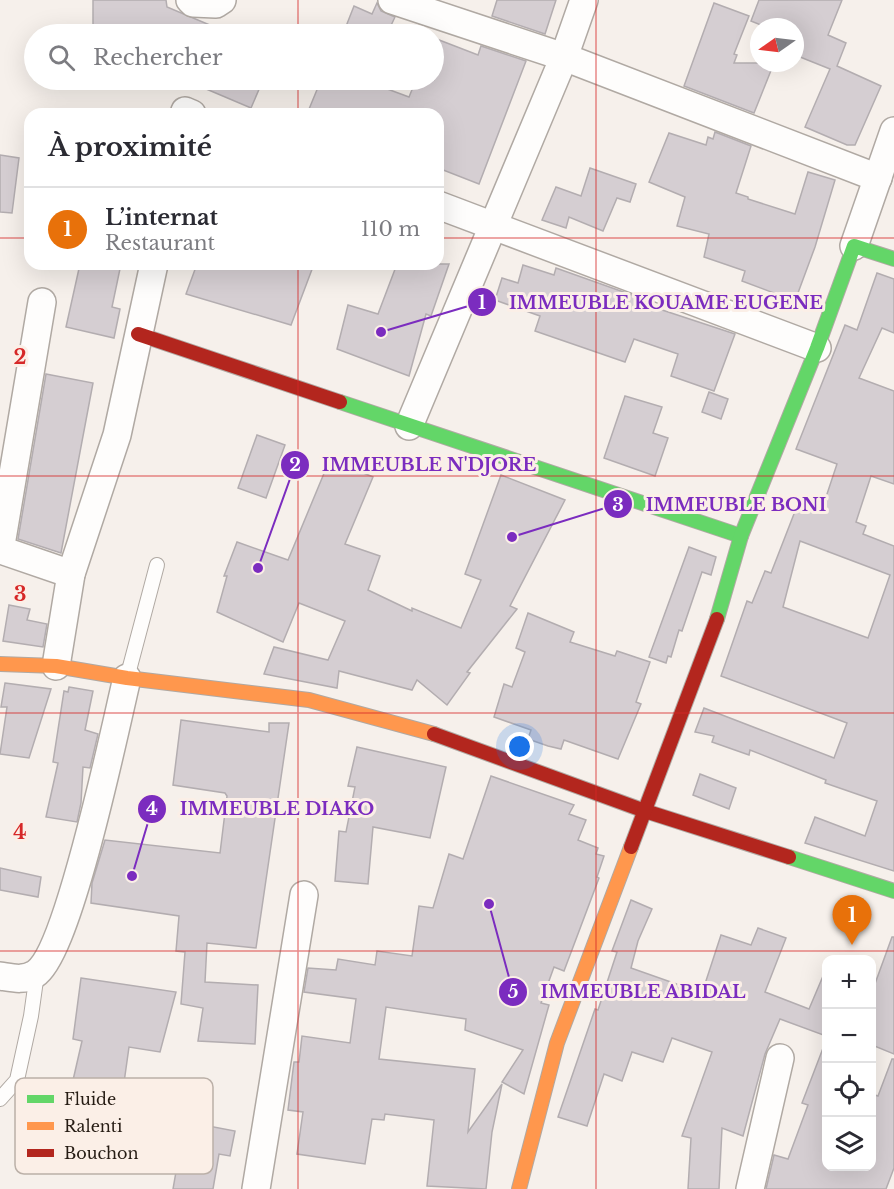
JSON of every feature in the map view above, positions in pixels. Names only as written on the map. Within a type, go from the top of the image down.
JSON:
[{"type":"street","points":[[190,0],[193,3],[216,4],[222,0]]},
{"type":"street","points":[[392,0],[564,57],[878,178]]},
{"type":"street","points":[[409,426],[564,57],[584,0]]},
{"type":"street","points":[[519,1189],[557,1043],[719,614],[741,536],[817,348],[894,131]]},
{"type":"street","points":[[444,207],[817,348]]},
{"type":"street","points":[[854,246],[894,259]]},
{"type":"street","points":[[56,666],[71,574],[117,435],[152,270]]},
{"type":"street","points":[[42,302],[1,545],[4,552],[71,574]]},
{"type":"street","points":[[138,334],[741,536]]},
{"type":"street","points":[[0,664],[56,666],[127,678],[309,700],[388,721],[645,811],[894,891]]},
{"type":"street","points":[[0,976],[21,980],[37,973],[48,959],[76,888],[127,678]]},
{"type":"street","points":[[256,1189],[304,895]]},
{"type":"street","points":[[750,1189],[780,1058]]},
{"type":"lane","points":[[127,678],[157,565]]},
{"type":"lane","points":[[17,1078],[31,1016],[37,973]]},
{"type":"lane","points":[[0,1099],[15,1082]]},
{"type":"building","points":[[93,0],[166,0],[167,7],[207,24],[93,24]]},
{"type":"building","points":[[497,0],[556,0],[545,34],[492,16]]},
{"type":"building","points":[[759,0],[842,0],[828,35],[846,43],[837,66],[881,86],[855,145],[847,145],[805,127],[830,69],[804,59],[804,18],[752,18]]},
{"type":"building","points":[[377,3],[381,11],[395,17],[392,24],[347,24],[354,6],[372,14]]},
{"type":"building","points":[[714,3],[749,16],[734,54],[737,55],[734,63],[750,63],[750,72],[770,72],[754,113],[684,86]]},
{"type":"building","points":[[444,42],[478,55],[481,46],[526,61],[479,184],[444,170],[444,108],[309,108],[317,90],[390,90],[409,97],[412,90],[444,90]]},
{"type":"building","points":[[209,90],[259,90],[251,108]]},
{"type":"building","points":[[715,132],[751,146],[736,193],[748,199],[795,214],[808,172],[835,180],[815,247],[795,301],[742,281],[745,271],[704,257],[709,234],[677,226],[685,197],[649,182],[669,133],[706,145],[708,137],[713,139]]},
{"type":"building","points":[[0,155],[19,158],[12,213],[0,212]]},
{"type":"building","points":[[590,168],[636,184],[630,202],[617,198],[603,231],[569,217],[566,228],[542,220],[556,187],[581,196]]},
{"type":"building","points":[[444,264],[449,264],[431,316],[426,314],[409,376],[337,349],[348,305],[378,314],[395,270],[444,270]]},
{"type":"building","points":[[523,265],[554,275],[556,268],[646,300],[644,304],[735,334],[714,391],[671,376],[678,354],[634,339],[625,362],[535,331],[540,316],[495,300],[502,278],[518,283]]},
{"type":"building","points":[[79,270],[120,270],[112,307],[120,309],[114,338],[66,327]]},
{"type":"building","points":[[195,270],[312,270],[291,325],[186,294]]},
{"type":"building","points":[[877,273],[894,279],[894,333],[882,328],[859,378],[894,391],[894,484],[871,476],[856,522],[866,526],[863,534],[894,546],[894,871],[805,843],[815,817],[865,836],[877,801],[825,783],[826,780],[750,750],[749,755],[712,742],[714,736],[695,732],[704,708],[834,758],[847,723],[721,676],[747,601],[752,603],[765,571],[771,573],[799,501],[822,509],[837,464],[796,449],[845,325],[857,330]],"holes":[[[800,541],[890,575],[868,638],[783,607]]]},
{"type":"building","points":[[46,374],[93,383],[61,553],[18,539]]},
{"type":"building","points":[[709,392],[728,399],[721,419],[702,412]]},
{"type":"building","points":[[625,396],[662,407],[653,433],[668,438],[655,476],[604,458]]},
{"type":"building","points":[[257,435],[285,445],[266,498],[238,488]]},
{"type":"building","points":[[330,459],[373,477],[345,544],[380,556],[368,590],[412,611],[412,608],[461,628],[481,580],[465,574],[501,475],[565,500],[510,606],[517,609],[467,672],[470,673],[447,705],[417,680],[412,690],[339,671],[337,688],[264,674],[274,647],[328,660],[345,621],[299,603],[283,642],[217,612],[227,576],[224,576],[237,542],[288,560]]},
{"type":"building","points":[[689,547],[716,557],[711,575],[702,572],[682,631],[679,630],[671,657],[668,656],[666,663],[649,657]]},
{"type":"building","points":[[9,605],[30,609],[27,620],[47,624],[43,647],[3,641]]},
{"type":"building","points":[[528,613],[574,632],[570,642],[615,656],[617,651],[650,662],[636,702],[641,704],[618,759],[564,740],[561,749],[548,746],[528,739],[531,730],[494,717],[504,684],[512,687],[525,652],[516,648]]},
{"type":"building","points":[[5,683],[51,689],[29,758],[0,754],[7,707],[1,707]]},
{"type":"building","points":[[69,687],[93,691],[85,730],[98,734],[90,768],[83,767],[81,803],[77,822],[46,817],[58,763],[53,762],[64,691],[68,692]]},
{"type":"building","points":[[181,720],[269,732],[269,723],[289,723],[256,948],[207,943],[205,982],[258,985],[255,1044],[198,1041],[203,1008],[181,1004],[185,952],[176,951],[179,916],[91,903],[92,883],[105,840],[220,853],[227,796],[225,793],[173,785]]},
{"type":"building","points":[[357,747],[446,767],[430,838],[373,827],[368,884],[335,881],[339,831],[346,832],[355,787],[348,786]]},
{"type":"building","points":[[700,774],[736,788],[729,809],[693,795]]},
{"type":"building","points":[[491,776],[574,805],[569,814],[586,820],[578,840],[598,848],[596,854],[604,856],[597,877],[599,878],[564,971],[554,967],[541,1003],[549,1005],[524,1094],[502,1082],[523,1050],[465,1030],[466,1019],[386,1007],[379,1059],[475,1069],[468,1132],[502,1084],[492,1132],[486,1189],[427,1186],[434,1120],[385,1114],[384,1120],[372,1119],[365,1164],[297,1154],[303,1112],[288,1110],[294,1062],[299,1062],[302,1036],[350,1043],[356,999],[304,992],[308,968],[336,970],[338,959],[375,965],[377,951],[412,956],[419,906],[433,908],[449,854],[463,859]]},
{"type":"building","points":[[0,868],[41,877],[38,897],[0,890]]},
{"type":"building","points":[[631,900],[652,909],[638,941],[631,968],[702,993],[721,935],[751,945],[758,928],[786,938],[765,992],[809,1009],[822,978],[822,1035],[780,1019],[765,1054],[743,1136],[722,1128],[719,1189],[688,1189],[691,1138],[682,1136],[712,1052],[672,1038],[663,1062],[632,1052],[622,1081],[604,1074],[587,1126],[558,1117],[617,952],[612,951]]},
{"type":"building","points":[[892,937],[894,937],[894,1054],[876,1047],[876,981]]},
{"type":"building","points":[[81,978],[176,992],[160,1052],[129,1047],[125,1078],[74,1078],[82,1041],[73,1039]]},
{"type":"building","points":[[822,1051],[822,1171],[876,1171],[876,1095],[878,1096],[892,1059],[894,1059],[894,1168],[886,1189],[766,1189],[774,1155],[788,1159],[808,1105],[802,1103]]},
{"type":"building","points":[[213,1127],[235,1131],[230,1156],[219,1154],[213,1189],[173,1189],[176,1174],[213,1174]]},
{"type":"traffic: fast","points":[[717,619],[741,536],[817,348],[854,246],[894,259]]},
{"type":"traffic: fast","points":[[340,402],[741,536]]},
{"type":"traffic: fast","points":[[789,857],[894,891]]},
{"type":"traffic: slow","points":[[0,664],[56,666],[127,678],[309,700],[434,734]]},
{"type":"traffic: slow","points":[[519,1189],[557,1043],[631,847]]},
{"type":"traffic: jam","points":[[138,334],[340,402]]},
{"type":"traffic: jam","points":[[631,847],[717,619]]},
{"type":"traffic: jam","points":[[434,734],[645,811],[789,857]]},
{"type":"place","name":"IMMEUBLE KOUAME EUGENE","points":[[381,332]]},
{"type":"place","name":"IMMEUBLE BONI","points":[[512,537]]},
{"type":"place","name":"IMMEUBLE N'DJORE","points":[[258,568]]},
{"type":"place","name":"IMMEUBLE DIAKO","points":[[132,876]]},
{"type":"place","name":"IMMEUBLE ABIDAL","points":[[489,904]]},
{"type":"place","name":"L’internat","points":[[852,945]]}]
